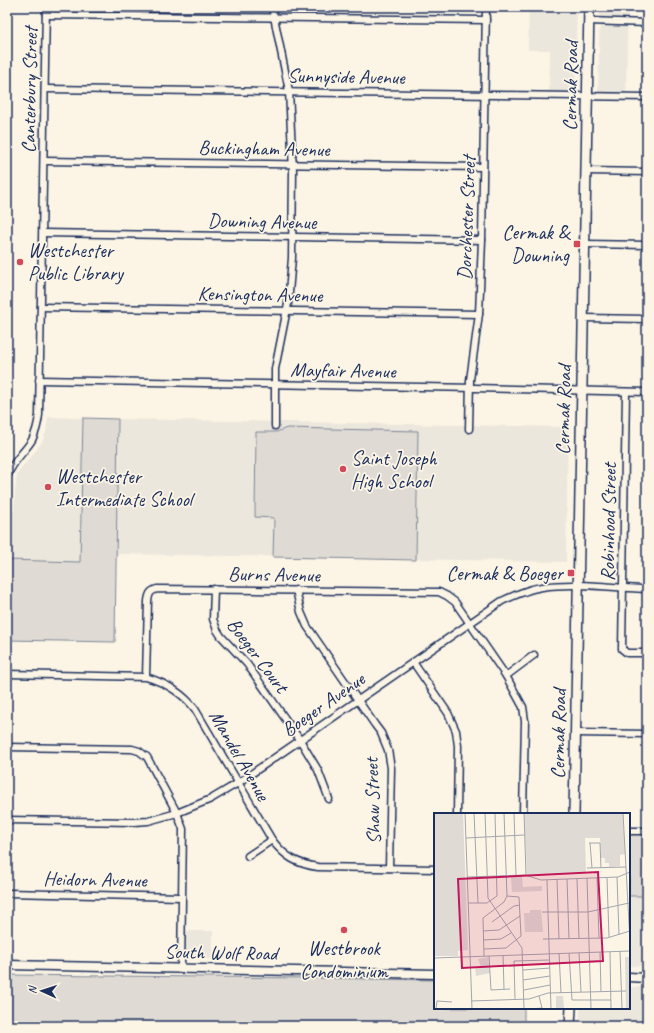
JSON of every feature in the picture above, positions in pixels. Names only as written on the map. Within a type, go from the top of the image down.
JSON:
[{"type":"main road","name":"Cermak Road","points":[[574,813],[589,7]]},
{"type":"main road","name":"South Wolf Road","points":[[7,965],[434,974]]},
{"type":"main road","points":[[630,977],[647,978]]},
{"type":"main road","points":[[570,1009],[570,1026]]},
{"type":"street","name":"Canterbury Street","points":[[7,476],[16,458],[29,443],[35,432],[38,415],[46,7]]},
{"type":"street","points":[[272,7],[289,91],[293,238],[287,310],[276,362],[275,426]]},
{"type":"street","name":"Dorchester Street","points":[[469,429],[469,388],[479,314],[482,240],[486,7]]},
{"type":"street","points":[[46,14],[486,20]]},
{"type":"street","points":[[589,22],[647,23]]},
{"type":"street","name":"Sunnyside Avenue","points":[[45,89],[289,91],[647,97]]},
{"type":"street","name":"Buckingham Avenue","points":[[44,161],[483,167]]},
{"type":"street","points":[[586,171],[647,172]]},
{"type":"street","name":"Downing Avenue","points":[[42,234],[482,240]]},
{"type":"street","points":[[585,244],[647,245]]},
{"type":"street","name":"Kensington Avenue","points":[[41,307],[479,314]]},
{"type":"street","points":[[583,318],[647,319]]},
{"type":"street","name":"Mayfair Avenue","points":[[39,380],[647,392]]},
{"type":"street","name":"Robinhood Street","points":[[626,392],[622,645],[624,651],[627,653],[647,653]]},
{"type":"street","name":"Boeger Avenue","points":[[7,820],[134,822],[159,818],[177,813],[211,799],[238,783],[469,622],[502,601],[541,587],[578,586],[647,589]]},
{"type":"street","name":"Burns Avenue","points":[[146,677],[148,601],[149,594],[157,589],[439,592],[455,602],[506,676],[517,695],[524,715],[523,813]]},
{"type":"street","name":"Boeger Court","points":[[214,589],[213,619],[217,630],[248,664],[300,740],[318,770],[329,799]]},
{"type":"street","name":"Shaw Street","points":[[296,590],[300,612],[307,626],[380,733],[390,760],[389,868]]},
{"type":"street","points":[[506,676],[534,655]]},
{"type":"street","points":[[413,662],[448,713],[456,731],[458,746],[457,813]]},
{"type":"street","name":"Mandel Avenue","points":[[7,674],[146,677],[169,686],[189,701],[195,709],[272,840],[285,855],[310,866],[434,869]]},
{"type":"street","points":[[576,732],[647,734]]},
{"type":"street","points":[[7,748],[132,749],[139,751],[151,762],[177,813],[183,829],[181,968]]},
{"type":"street","points":[[630,831],[647,831]]},
{"type":"street","points":[[248,856],[272,840]]},
{"type":"street","name":"Heidorn Avenue","points":[[7,893],[182,897]]},
{"type":"shaded area","points":[[529,7],[577,7],[575,94],[549,94],[550,50],[528,50]]},
{"type":"shaded area","points":[[600,7],[628,7],[626,96],[598,96]]},
{"type":"shaded area","name":"Westchester Intermediate School","points":[[48,417],[83,418],[80,562],[7,560],[7,541],[11,529],[11,517],[14,510],[17,475],[42,442],[46,432]]},
{"type":"shaded area","points":[[83,418],[118,419],[115,642],[7,640],[7,560],[80,562]]},
{"type":"shaded area","name":"Saint Joseph High School","points":[[118,419],[568,427],[566,562],[116,554]]},
{"type":"shaded area","points":[[287,428],[418,431],[416,560],[273,557],[274,518],[255,517],[256,432],[276,432]]},
{"type":"shaded area","points":[[630,834],[647,835],[647,896],[630,896]]},
{"type":"shaded area","points":[[630,896],[647,896],[647,966],[630,966]]},
{"type":"shaded area","points":[[181,931],[213,931],[213,959],[180,958]]},
{"type":"shaded area","points":[[7,975],[434,980],[434,1009],[524,1009],[524,1026],[7,1026]]},
{"type":"shaded area","points":[[630,987],[647,987],[647,1026],[580,1026],[580,1009],[630,1009]]},
{"type":"place","name":"Cermak & Downing","points":[[577,244]]},
{"type":"place","name":"Westchester Public Library","points":[[20,262]]},
{"type":"place","name":"Saint Joseph High School","points":[[343,469]]},
{"type":"place","name":"Westchester Intermediate School","points":[[48,487]]},
{"type":"place","name":"Cermak & Boeger","points":[[571,573]]},
{"type":"place","name":"Westbrook Condominium","points":[[344,930]]}]
